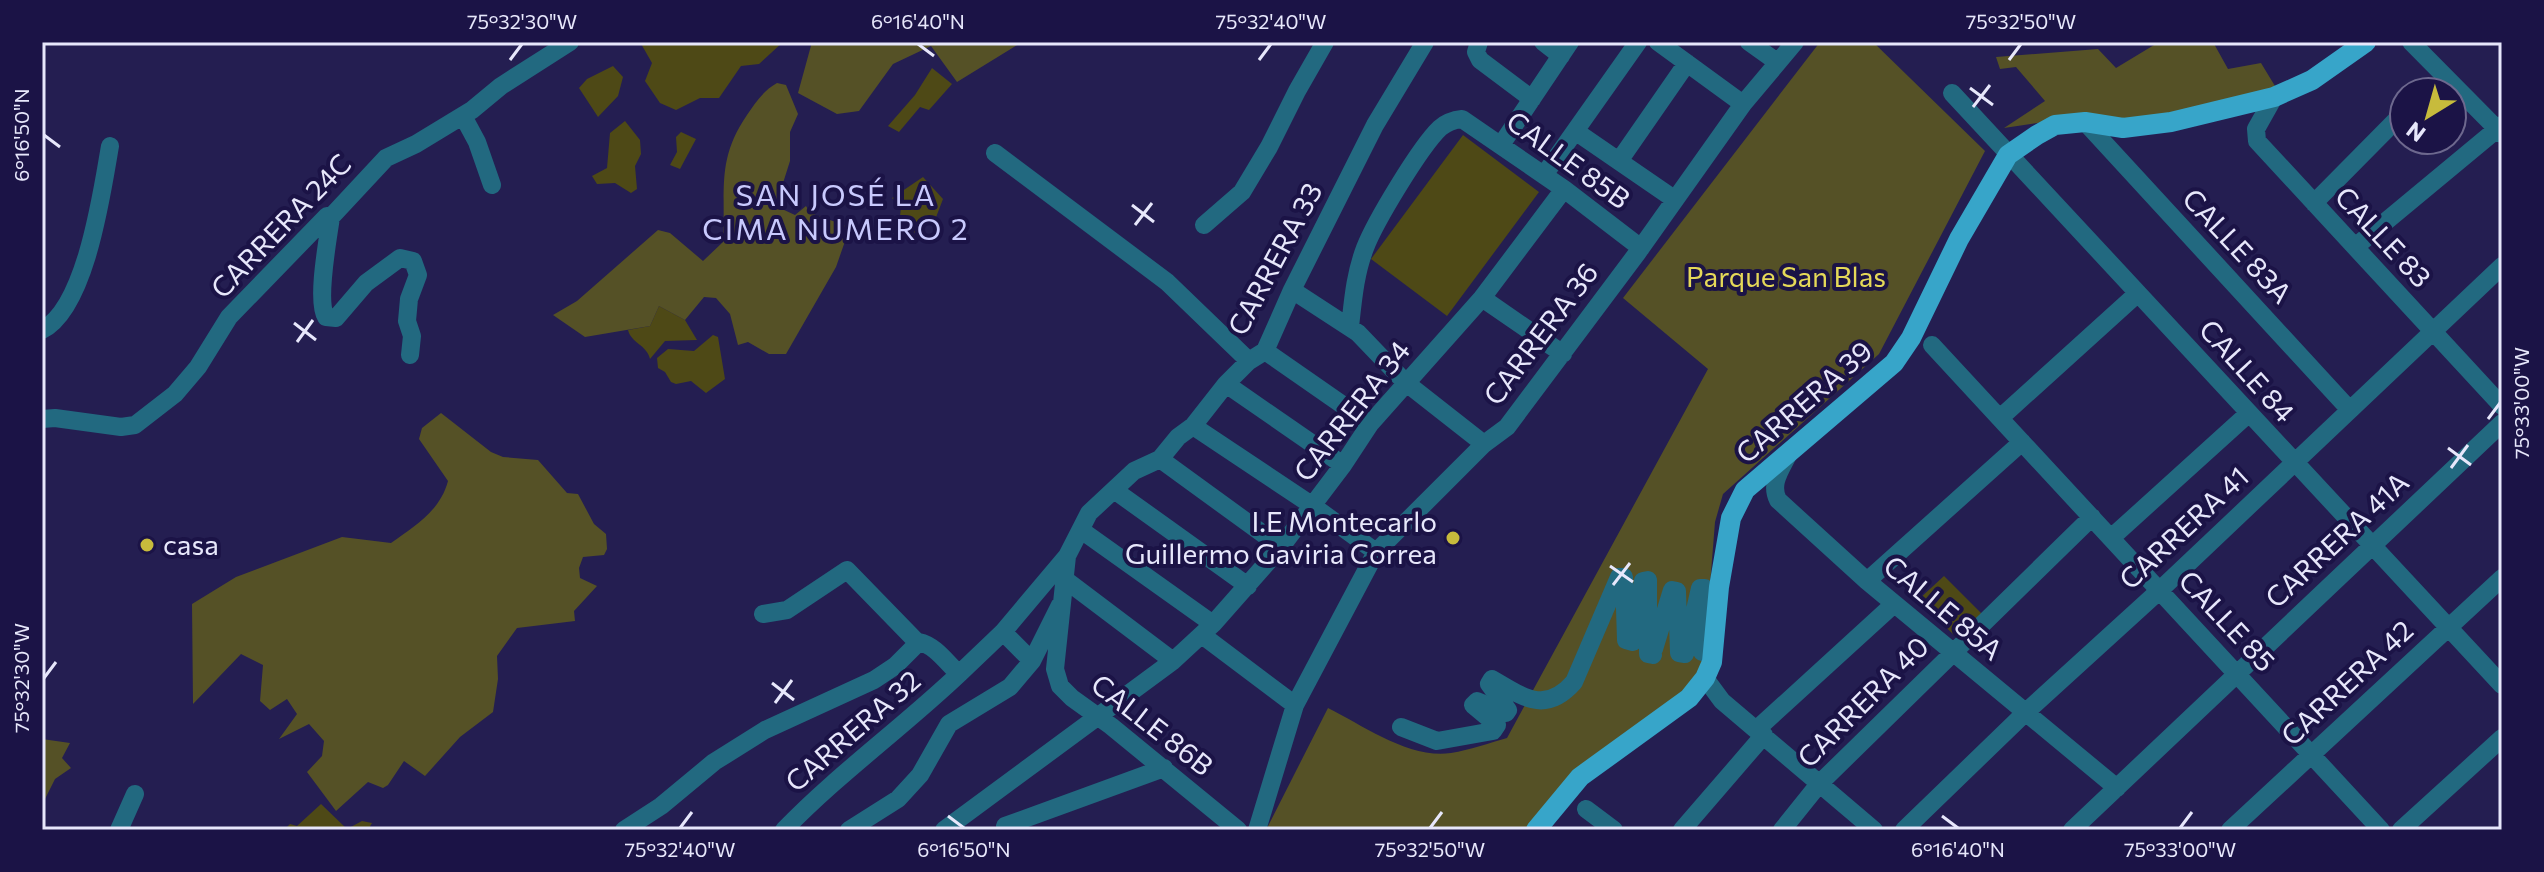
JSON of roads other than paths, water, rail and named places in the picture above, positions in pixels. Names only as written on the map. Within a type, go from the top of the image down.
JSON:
[{"type":"main road","name":"CARRERA 39","points":[[1705,678],[1712,662],[1719,587],[1731,518],[1745,490],[1894,363],[1911,338],[1959,239],[2008,155],[2055,125],[2085,122],[2123,128],[2171,122],[2274,97],[2312,80],[2366,42]]},
{"type":"main road","points":[[1536,830],[1580,777],[1689,698],[1705,678]]},
{"type":"street","name":"CARRERA 24C","points":[[42,419],[121,427],[135,425],[175,394],[198,367],[229,317],[327,216],[331,217],[372,161],[386,158],[463,116],[501,86],[570,42]]},
{"type":"street","points":[[1204,225],[1242,192],[1325,42]]},
{"type":"street","name":"CARRERA 33","points":[[849,830],[898,799],[920,775],[949,724],[1010,687],[1032,661],[1061,602],[1067,556],[1089,513],[1143,465],[1160,459],[1178,437],[1193,426],[1226,384],[1257,356],[1375,125],[1425,42]]},
{"type":"street","points":[[1501,145],[1566,49],[1543,42]]},
{"type":"street","points":[[1544,175],[1638,42]]},
{"type":"street","points":[[1658,42],[1743,104]]},
{"type":"street","points":[[1749,42],[1777,62]]},
{"type":"street","name":"CARRERA 36","points":[[1257,830],[1295,705],[1376,552],[1484,444],[1507,427],[1641,248],[1743,104],[1795,42]]},
{"type":"street","points":[[2355,247],[2500,129],[2411,42]]},
{"type":"street","points":[[1478,47],[1480,60],[1532,99]]},
{"type":"street","points":[[1619,161],[1687,63]]},
{"type":"street","name":"CALLE 84","points":[[1952,93],[2502,685]]},
{"type":"street","name":"CALLE 83","points":[[2274,97],[2256,129],[2257,141],[2502,406]]},
{"type":"street","points":[[463,116],[477,142],[492,185]]},
{"type":"street","name":"CALLE 85B","points":[[1350,327],[1354,284],[1365,246],[1408,172],[1438,129],[1451,120],[1462,119],[1501,145],[1641,248]]},
{"type":"street","name":"CALLE 83A","points":[[2085,122],[2349,409]]},
{"type":"street","points":[[2314,203],[2388,128]]},
{"type":"street","points":[[1575,131],[1674,199]]},
{"type":"street","points":[[42,330],[62,312],[93,244],[110,146]]},
{"type":"street","points":[[995,153],[1167,282],[1257,356],[1370,424]]},
{"type":"street","name":"CARRERA 34","points":[[944,830],[1173,661],[1207,630],[1281,547],[1370,424],[1482,298],[1564,189]]},
{"type":"street","points":[[331,217],[321,309],[326,317],[336,318],[366,283],[400,258],[413,261],[418,275],[409,299],[410,355]]},
{"type":"street","name":"CARRERA 41","points":[[1904,830],[2502,266]]},
{"type":"street","points":[[1292,290],[1350,327],[1405,382],[1484,444]]},
{"type":"street","points":[[2000,418],[2138,293]]},
{"type":"street","points":[[1482,298],[1563,354]]},
{"type":"street","name":"CALLE 85","points":[[1932,345],[2381,830]]},
{"type":"street","points":[[1226,384],[1343,465]]},
{"type":"street","points":[[2111,538],[2248,414]]},
{"type":"street","name":"CARRERA 41A","points":[[2072,830],[2502,423]]},
{"type":"street","points":[[1193,426],[1376,552]]},
{"type":"street","points":[[1867,581],[2022,442]]},
{"type":"street","name":"CALLE 85A","points":[[1789,452],[1775,483],[1778,500],[1894,604],[2117,788]]},
{"type":"street","points":[[1160,459],[1281,547]]},
{"type":"street","points":[[1114,490],[1248,586]]},
{"type":"street","name":"CARRERA 40","points":[[1782,830],[1819,784],[2092,517]]},
{"type":"street","points":[[1081,530],[1295,705]]},
{"type":"street","name":"CARRERA 32","points":[[784,830],[819,793],[873,751],[1003,632],[1067,556]]},
{"type":"street","points":[[763,614],[787,610],[847,570],[918,643]]},
{"type":"street","points":[[1401,727],[1437,741],[1493,731],[1497,725],[1473,705],[1477,701],[1506,713],[1508,710],[1489,684],[1492,679],[1527,699],[1545,701],[1563,694],[1574,682],[1619,577],[1624,577],[1626,640],[1633,642],[1643,581],[1648,580],[1648,654],[1653,655],[1672,590],[1677,591],[1679,653],[1685,654],[1700,588],[1705,588],[1702,652],[1709,652],[1712,588],[1719,587]]},
{"type":"street","points":[[1063,578],[1173,661]]},
{"type":"street","name":"CARRERA 42","points":[[2230,830],[2502,578]]},
{"type":"street","name":"CALLE 86B","points":[[1061,602],[1055,669],[1060,686],[1238,830]]},
{"type":"street","points":[[1682,830],[1760,732],[1894,604]]},
{"type":"street","points":[[1003,632],[1032,661]]},
{"type":"street","points":[[624,830],[669,800],[714,762],[765,730],[874,680],[895,666],[918,643],[925,642],[959,674]]},
{"type":"street","points":[[1705,678],[1722,701],[1874,830]]},
{"type":"street","points":[[2401,830],[2502,738]]},
{"type":"street","points":[[1006,828],[1164,768]]},
{"type":"street","points":[[119,830],[135,794]]},
{"type":"street","points":[[1586,809],[1614,830]]},
{"type":"place","name":"I.E Montecarlo Guillermo Gaviria Correa","points":[[1453,538]]},
{"type":"place","name":"casa","points":[[147,545]]},
{"type":"district","name":"SAN JOSÉ LA CIMA NUMERO 2","points":[[836,213]]},
{"type":"park label","name":"Parque San Blas","points":[[1786,277]]}]
